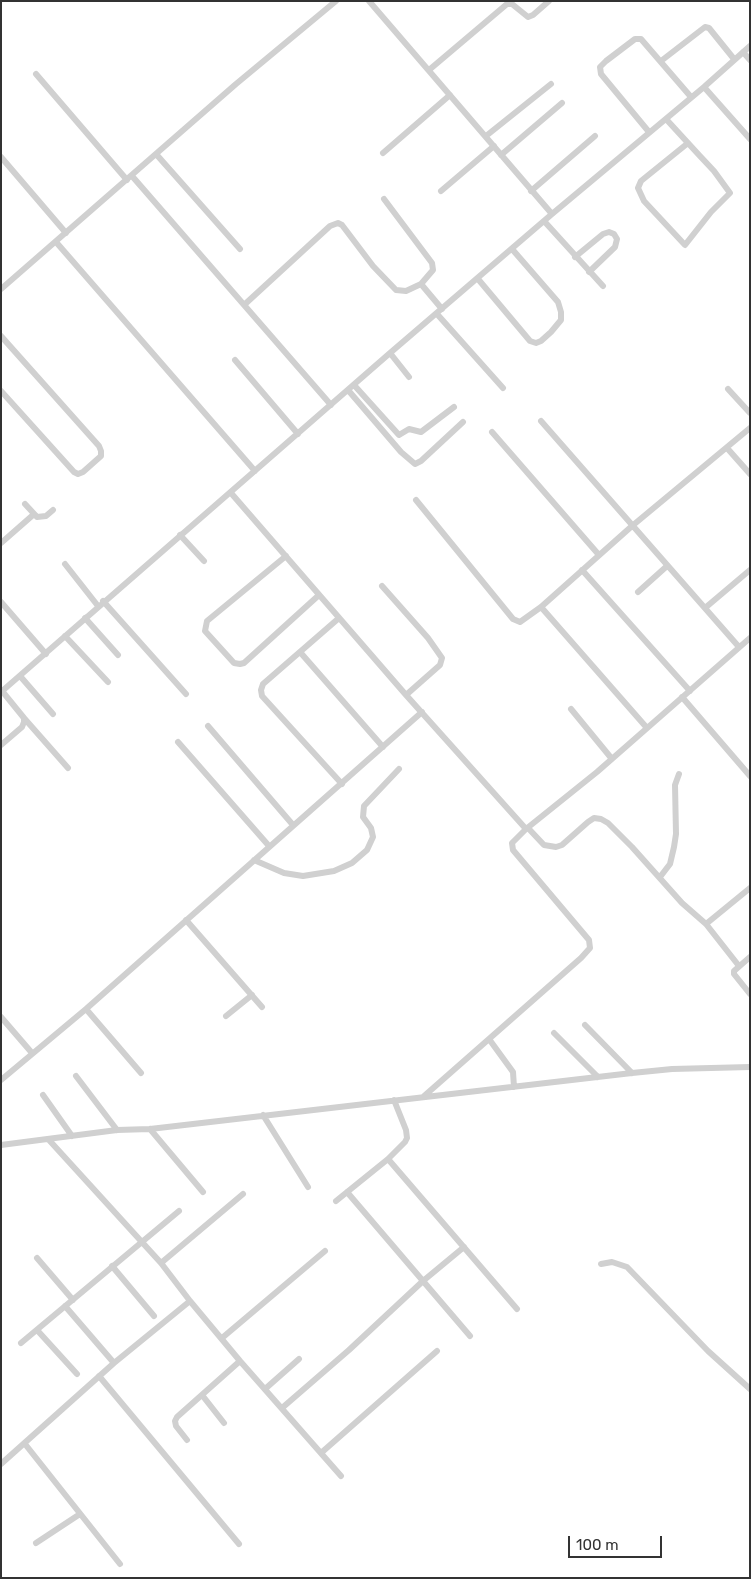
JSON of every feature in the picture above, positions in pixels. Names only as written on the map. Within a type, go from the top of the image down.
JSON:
[{"type":"street","points":[[1,289],[236,84],[336,1]]},
{"type":"street","points":[[369,1],[552,214]]},
{"type":"street","points":[[429,70],[504,6],[512,4],[528,17],[549,1]]},
{"type":"street","points":[[660,60],[705,27],[709,28],[734,59]]},
{"type":"street","points":[[649,132],[601,74],[600,70],[606,62],[636,38],[644,42],[691,98]]},
{"type":"street","points":[[68,768],[1,692],[544,220],[691,98],[750,46]]},
{"type":"street","points":[[743,52],[750,60]]},
{"type":"street","points":[[36,74],[244,305],[331,405]]},
{"type":"street","points":[[486,136],[551,84]]},
{"type":"street","points":[[704,87],[750,139]]},
{"type":"street","points":[[383,153],[450,95]]},
{"type":"street","points":[[501,155],[562,103]]},
{"type":"street","points":[[666,119],[688,143],[730,193],[711,212],[685,246],[644,201],[638,188],[641,181],[688,143]]},
{"type":"street","points":[[531,191],[595,136]]},
{"type":"street","points":[[441,191],[494,146]]},
{"type":"street","points":[[156,154],[240,249]]},
{"type":"street","points":[[1,157],[66,233]]},
{"type":"street","points":[[244,305],[334,224],[342,225],[373,266],[396,290],[406,291],[420,284],[433,270],[432,263],[384,199]]},
{"type":"street","points":[[544,220],[603,286]]},
{"type":"street","points":[[575,256],[603,234],[609,232],[614,234],[617,239],[615,246],[589,272]]},
{"type":"street","points":[[56,242],[255,471]]},
{"type":"street","points":[[478,279],[530,341],[536,343],[551,332],[561,320],[558,302],[512,248]]},
{"type":"street","points":[[420,284],[503,388]]},
{"type":"street","points":[[1,336],[99,446],[101,450],[100,456],[83,472],[78,474],[74,472],[1,391]]},
{"type":"street","points":[[390,353],[409,378]]},
{"type":"street","points":[[235,360],[298,434]]},
{"type":"street","points":[[354,385],[399,434],[410,429],[420,432],[454,406]]},
{"type":"street","points":[[728,389],[750,413]]},
{"type":"street","points":[[348,390],[402,452],[415,464],[418,464],[463,422]]},
{"type":"street","points":[[542,421],[739,647]]},
{"type":"street","points":[[416,500],[516,622],[525,620],[541,607],[632,526],[750,428]]},
{"type":"street","points":[[492,432],[599,555]]},
{"type":"street","points":[[726,448],[750,474]]},
{"type":"street","points":[[231,493],[406,695],[540,842],[549,847],[556,847],[562,845],[594,818],[608,823],[682,902],[706,924],[740,966]]},
{"type":"street","points":[[25,504],[33,515],[41,518],[53,510]]},
{"type":"street","points":[[1,543],[33,515]]},
{"type":"street","points":[[180,535],[204,561]]},
{"type":"street","points":[[286,556],[207,621],[204,630],[234,663],[244,663],[319,595]]},
{"type":"street","points":[[65,564],[186,694]]},
{"type":"street","points":[[638,592],[667,566]]},
{"type":"street","points":[[582,570],[690,691]]},
{"type":"street","points":[[705,608],[750,570]]},
{"type":"street","points":[[382,586],[428,638],[442,658],[440,665],[406,695]]},
{"type":"street","points":[[1,602],[46,654]]},
{"type":"street","points":[[541,607],[648,728]]},
{"type":"street","points":[[85,618],[118,655]]},
{"type":"street","points":[[339,618],[263,684],[261,690],[262,696],[342,784]]},
{"type":"street","points":[[65,636],[108,682]]},
{"type":"street","points":[[423,1097],[590,948],[591,944],[586,936],[512,848],[513,842],[612,759],[749,639]]},
{"type":"street","points":[[300,652],[383,747]]},
{"type":"street","points":[[20,676],[53,714]]},
{"type":"street","points":[[682,697],[750,776]]},
{"type":"street","points":[[571,709],[612,759]]},
{"type":"street","points":[[1,1080],[86,1009],[422,712]]},
{"type":"street","points":[[1,745],[22,727],[24,718]]},
{"type":"street","points":[[208,726],[293,825]]},
{"type":"street","points":[[178,742],[269,846]]},
{"type":"street","points":[[254,860],[274,870],[294,876],[334,871],[352,863],[367,850],[372,836],[371,828],[363,817],[364,806],[399,769]]},
{"type":"street","points":[[660,877],[670,864],[674,847],[676,834],[675,785],[679,774]]},
{"type":"street","points":[[706,924],[750,888]]},
{"type":"street","points":[[186,920],[262,1007]]},
{"type":"street","points":[[750,957],[735,969],[734,974],[750,994]]},
{"type":"street","points":[[226,1016],[252,995]]},
{"type":"street","points":[[86,1009],[142,1074]]},
{"type":"street","points":[[1,1017],[32,1053]]},
{"type":"street","points":[[586,1024],[632,1073]]},
{"type":"street","points":[[554,1033],[598,1077]]},
{"type":"street","points":[[489,1039],[513,1072],[514,1087]]},
{"type":"street","points":[[1,1146],[117,1130],[150,1129],[632,1073],[681,1069],[750,1067]]},
{"type":"street","points":[[76,1076],[117,1130]]},
{"type":"street","points":[[43,1095],[72,1136]]},
{"type":"street","points":[[336,1201],[388,1159],[407,1138],[406,1130],[394,1100]]},
{"type":"street","points":[[263,1115],[308,1187]]},
{"type":"street","points":[[150,1129],[203,1192]]},
{"type":"street","points":[[49,1140],[161,1264],[240,1361],[341,1476]]},
{"type":"street","points":[[388,1159],[517,1309]]},
{"type":"street","points":[[347,1192],[470,1336]]},
{"type":"street","points":[[161,1264],[243,1194]]},
{"type":"street","points":[[21,1343],[179,1211]]},
{"type":"street","points":[[282,1408],[349,1350],[423,1281],[464,1247]]},
{"type":"street","points":[[222,1338],[325,1251]]},
{"type":"street","points":[[37,1258],[73,1300]]},
{"type":"street","points":[[601,1264],[612,1262],[627,1267],[708,1351],[750,1389]]},
{"type":"street","points":[[112,1266],[154,1316]]},
{"type":"street","points":[[1,1464],[114,1363],[190,1301]]},
{"type":"street","points":[[65,1306],[114,1363]]},
{"type":"street","points":[[37,1330],[77,1374]]},
{"type":"street","points":[[321,1453],[437,1351]]},
{"type":"street","points":[[265,1389],[299,1359]]},
{"type":"street","points":[[187,1440],[176,1426],[175,1421],[240,1361]]},
{"type":"street","points":[[99,1376],[239,1544]]},
{"type":"street","points":[[202,1395],[224,1422]]},
{"type":"street","points":[[25,1444],[120,1564]]},
{"type":"street","points":[[36,1543],[80,1514]]}]
